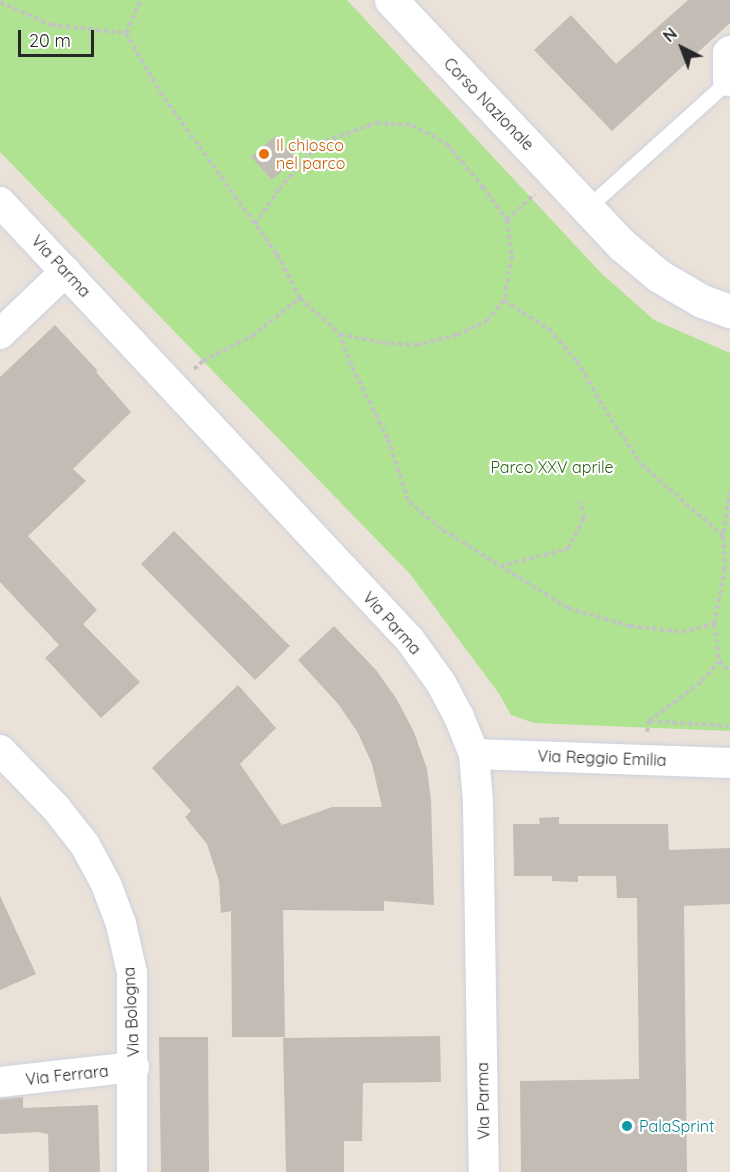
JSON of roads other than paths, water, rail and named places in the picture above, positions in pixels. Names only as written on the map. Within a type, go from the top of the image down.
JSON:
[{"type":"street","name":"Corso Nazionale","points":[[390,0],[622,245],[659,276],[702,301],[730,311]]},
{"type":"street","points":[[729,83],[728,53],[730,51]]},
{"type":"street","name":"Via Parma","points":[[0,202],[410,640],[441,683],[474,754],[478,803],[482,954],[484,1172]]},
{"type":"street","points":[[0,334],[66,272]]},
{"type":"street","name":"Via Bologna","points":[[0,750],[56,808],[85,845],[106,884],[121,924],[132,973],[134,1071],[132,1172]]},
{"type":"street","name":"Via Reggio Emilia","points":[[474,754],[730,763]]},
{"type":"street","points":[[134,1071],[144,1132]]},
{"type":"street","name":"Via Ferrara","points":[[0,1082],[134,1071]]},
{"type":"lane","points":[[588,207],[729,83]]},
{"type":"place","name":"Il chiosco nel parco","points":[[264,154]]},
{"type":"place","name":"PalaSprint","points":[[627,1126]]},
{"type":"park label","name":"Parco XXV aprile","points":[[552,467]]}]
